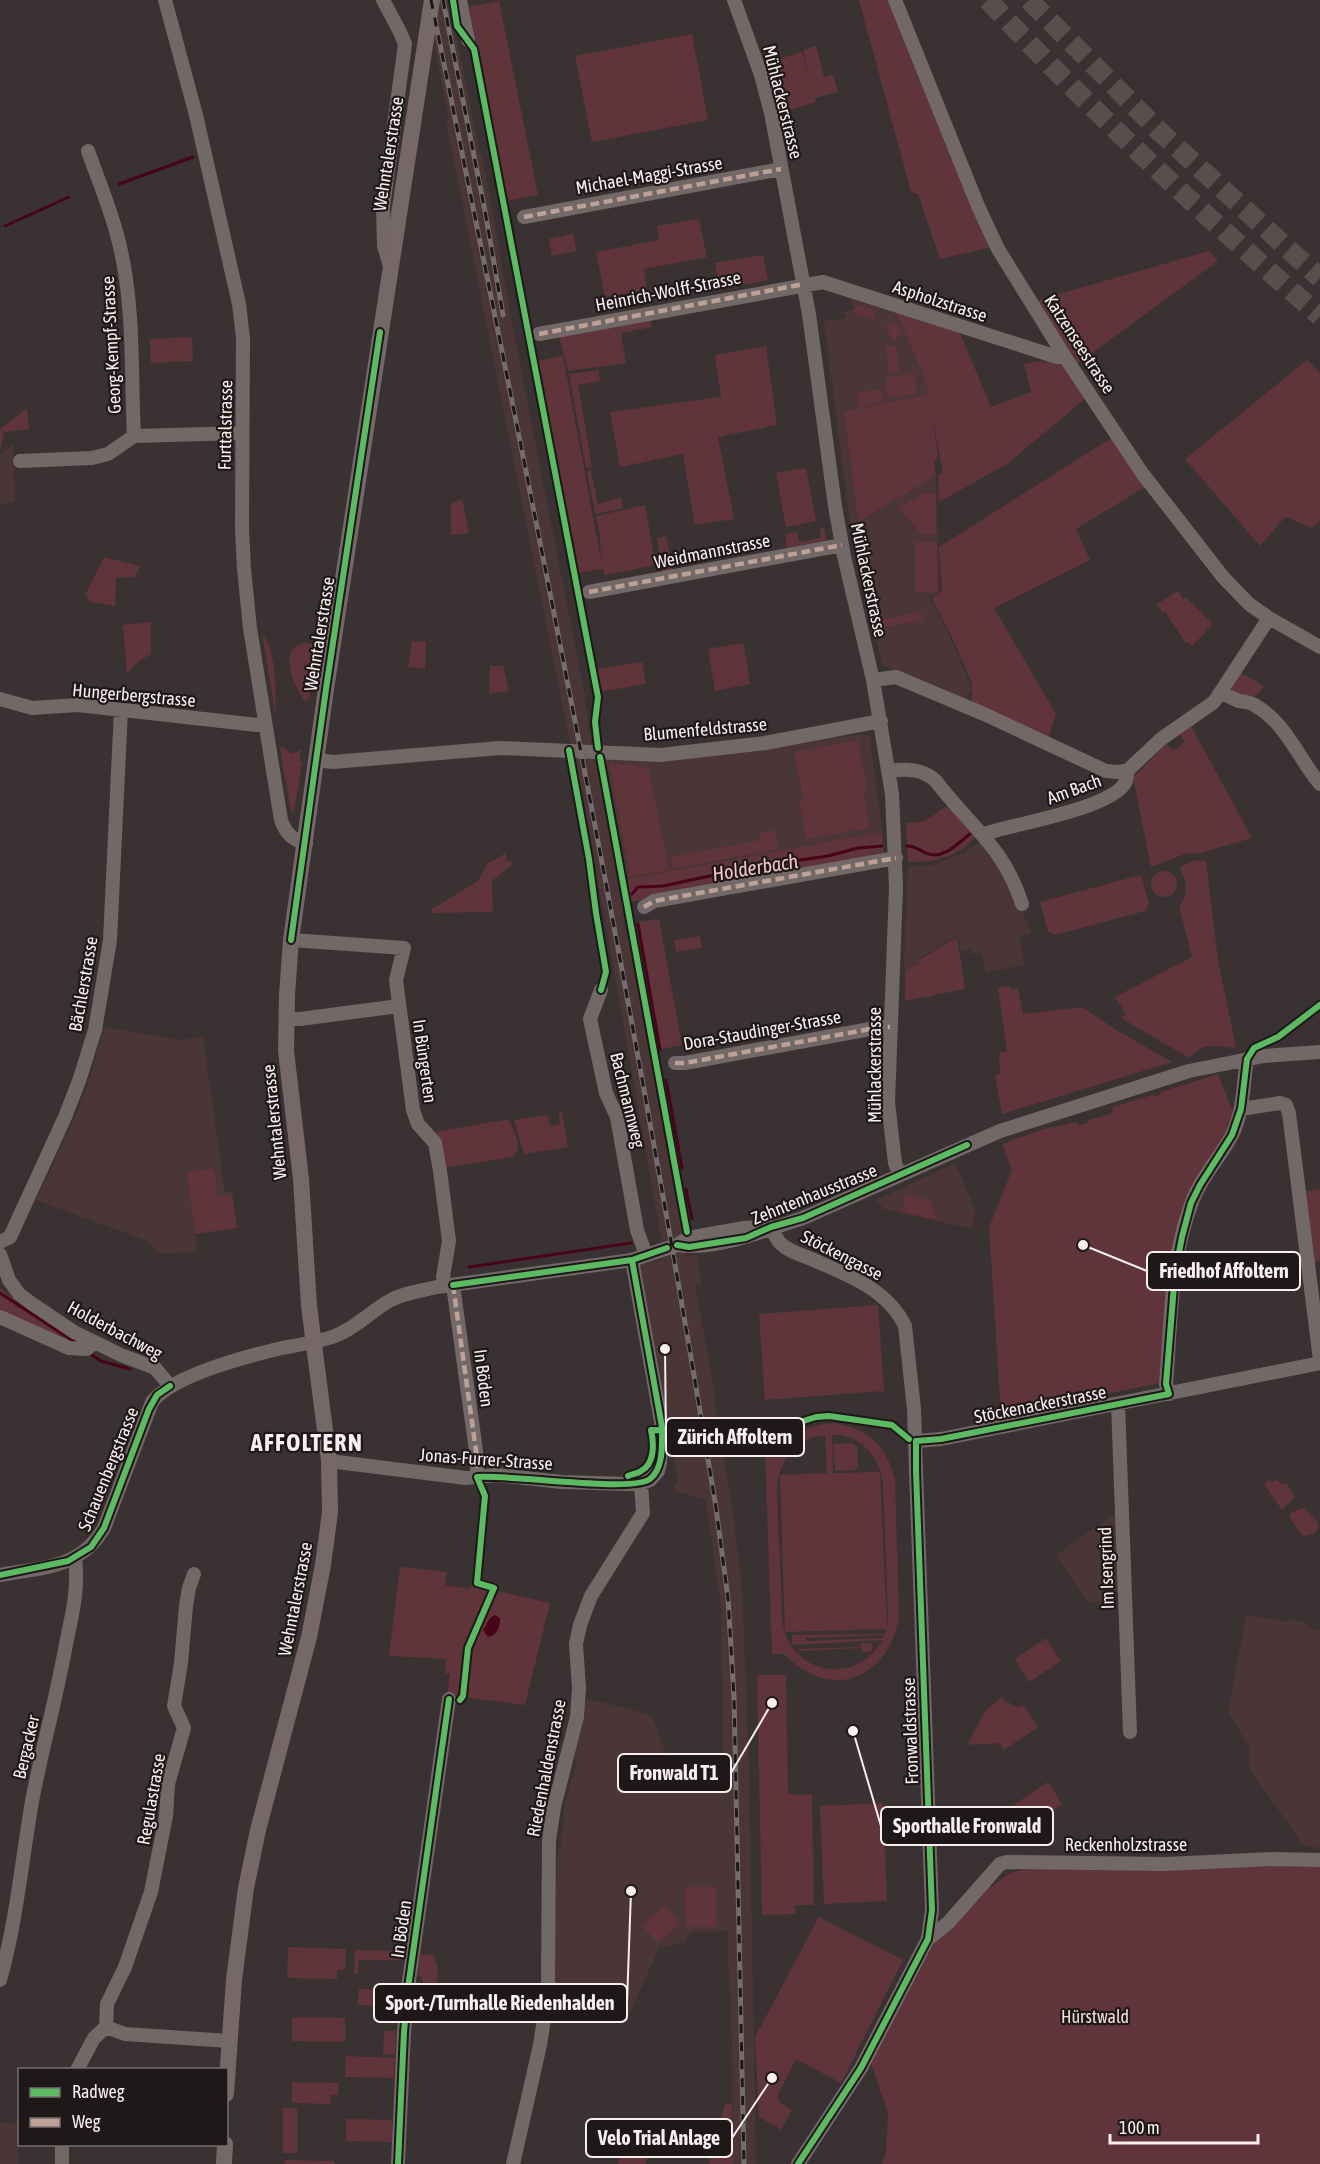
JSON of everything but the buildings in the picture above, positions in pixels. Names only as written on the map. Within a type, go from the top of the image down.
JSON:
[{"type":"main road","name":"Wehntalerstrasse","points":[[227,2068],[237,1941],[250,1865],[309,1637],[330,1512],[329,1461],[313,1342],[305,1262],[301,1179],[286,1051],[291,940],[390,266],[432,0]]},
{"type":"main road","points":[[224,2164],[225,2146]]},
{"type":"street","name":"Furttalstrasse","points":[[165,0],[194,105],[239,304],[243,338],[242,529],[250,628],[281,820],[290,836],[306,844]]},
{"type":"street","points":[[460,0],[468,40]]},
{"type":"street","name":"Mühlackerstrasse","points":[[734,0],[761,75],[771,113],[804,284],[842,545],[873,680],[892,794],[896,899],[888,1102],[895,1163],[900,1175]]},
{"type":"street","name":"Katzenseestrasse","points":[[895,0],[998,249],[1065,357],[1165,504],[1236,593],[1269,618],[1320,646]]},
{"type":"street","points":[[384,1],[405,44],[383,207],[384,246],[390,266]]},
{"type":"street","name":"Georg-Kempf-Strasse","points":[[87,151],[118,235],[127,282],[134,436]]},
{"type":"street","name":"Michael-Maggi-Strasse","points":[[524,217],[781,169]]},
{"type":"street","name":"Aspholzstrasse","points":[[804,284],[823,282],[1057,357],[1065,357]]},
{"type":"street","name":"Heinrich-Wolff-Strasse","points":[[539,334],[804,284]]},
{"type":"street","name":"Georg-Kempf-Strasse","points":[[20,461],[92,458],[108,454],[134,436],[242,433]]},
{"type":"street","name":"Weidmannstrasse","points":[[589,592],[842,545]]},
{"type":"street","points":[[873,680],[896,677],[984,714],[1106,771],[1118,772],[1128,770],[1161,739],[1214,702],[1269,618]]},
{"type":"street","points":[[1222,693],[1254,704],[1270,716],[1285,733],[1300,759],[1320,784]]},
{"type":"street","name":"Hungerbergstrasse","points":[[0,699],[32,708],[78,705],[257,726],[265,725]]},
{"type":"street","name":"Bächlerstrasse","points":[[0,1242],[10,1237],[65,1117],[95,1030],[110,940],[121,710]]},
{"type":"street","name":"Blumenfeldstrasse","points":[[316,760],[333,762],[500,748],[661,755],[765,742],[880,721]]},
{"type":"street","points":[[888,771],[909,769],[930,775],[983,834],[1015,881],[1022,904]]},
{"type":"street","name":"Am Bach","points":[[983,834],[1077,810],[1117,792],[1125,783],[1128,770]]},
{"type":"street","points":[[644,907],[654,901],[896,858]]},
{"type":"street","name":"In Büngerten","points":[[291,940],[404,948],[396,980],[399,1006],[413,1110],[418,1124],[435,1143],[449,1241],[443,1277],[449,1286]]},
{"type":"street","name":"Bachmannweg","points":[[601,990],[591,1019],[606,1093],[617,1117],[637,1230],[646,1255]]},
{"type":"street","points":[[286,1019],[399,1006]]},
{"type":"street","name":"Dora-Staudinger-Strasse","points":[[675,1063],[881,1027],[890,1028]]},
{"type":"street","name":"Zehntenhausstrasse","points":[[313,1342],[334,1336],[350,1328],[399,1296],[449,1286],[632,1260],[677,1245],[689,1247],[746,1238],[771,1227],[803,1218],[1000,1131],[1189,1071],[1247,1059],[1320,1052]]},
{"type":"street","points":[[1169,1394],[1166,1384],[1175,1273],[1182,1237],[1191,1203],[1232,1135],[1241,1108],[1247,1059]]},
{"type":"street","points":[[1241,1108],[1280,1103],[1286,1106],[1290,1113],[1320,1361]]},
{"type":"street","name":"Stöckengasse","points":[[771,1227],[782,1245],[873,1290],[888,1300],[899,1314]]},
{"type":"street","name":"Holderbachweg","points":[[0,1254],[4,1272],[19,1294],[74,1332],[154,1368],[170,1386]]},
{"type":"street","points":[[632,1260],[660,1416],[662,1440],[658,1471],[650,1480],[642,1483]]},
{"type":"street","name":"In Böden","points":[[449,1286],[475,1447],[477,1477]]},
{"type":"street","name":"Fronwaldstrasse","points":[[798,2164],[861,2068],[928,1938],[932,1910],[916,1441],[907,1337],[899,1314]]},
{"type":"street","points":[[0,1317],[69,1348],[81,1351],[94,1342]]},
{"type":"street","name":"Schauenbergstrasse","points":[[0,1575],[56,1564],[75,1558],[92,1547],[104,1528],[149,1409],[157,1395],[190,1377],[235,1362],[313,1342]]},
{"type":"street","name":"Stöckenackerstrasse","points":[[916,1441],[941,1439],[1169,1394],[1320,1361]]},
{"type":"street","name":"Im Isengrind","points":[[1118,1404],[1130,1732]]},
{"type":"street","name":"Jonas-Furrer-Strasse","points":[[329,1461],[441,1476],[496,1475],[562,1482],[642,1483]]},
{"type":"street","name":"Riedenhaldenstrasse","points":[[513,2164],[545,2013],[548,1983],[549,1840],[554,1807],[577,1717],[579,1688],[576,1644],[580,1625],[591,1596],[643,1513],[642,1483]]},
{"type":"street","name":"Bergacker","points":[[0,1980],[12,1926],[33,1794],[72,1617],[78,1580],[75,1558]]},
{"type":"street","name":"Regulastrasse","points":[[106,2027],[107,2004],[140,1927],[158,1866],[166,1816],[168,1785],[184,1728],[174,1706],[181,1663],[186,1606],[194,1574]]},
{"type":"street","name":"In Böden","points":[[398,2164],[408,1988],[449,1699]]},
{"type":"street","name":"Reckenholzstrasse","points":[[928,1938],[948,1923],[1000,1864],[1007,1862],[1147,1864],[1273,1859],[1320,1860]]},
{"type":"street","points":[[78,2068],[94,2038],[106,2027],[126,2034],[229,2041]]},
{"type":"street","points":[[62,2146],[62,2164]]},
{"type":"shaded area","points":[[426,0],[449,0],[480,154],[482,154],[517,349],[584,691],[593,757],[598,757],[685,1234],[686,1256],[697,1255],[702,1284],[695,1285],[716,1399],[742,1587],[749,1766],[756,2164],[733,2164],[732,2044],[727,1931],[692,1932],[687,1936],[685,1942],[659,1948],[628,2018],[553,2008],[557,1853],[561,1844],[565,1803],[577,1762],[574,1758],[583,1726],[586,1699],[652,1716],[671,1768],[723,1767],[721,1608],[706,1500],[673,1490],[678,1479],[640,1264],[665,1260],[603,909],[446,121],[449,120]]},
{"type":"shaded area","points":[[861,298],[894,309],[929,394],[844,413],[858,522],[936,476],[939,593],[929,597],[949,634],[970,684],[971,691],[964,700],[932,684],[882,665],[848,509],[824,321],[846,318],[844,312],[853,310],[851,299]]},
{"type":"shaded area","points":[[13,444],[15,502],[0,505],[0,455]]},
{"type":"shaded area","points":[[862,734],[870,737],[882,829],[877,833],[626,879],[604,759],[677,761],[714,753]]},
{"type":"shaded area","points":[[982,839],[1010,878],[1031,933],[1020,937],[1025,965],[986,972],[981,953],[972,954],[971,950],[961,951],[958,935],[918,959],[919,963],[904,969],[908,866],[930,866],[964,853]]},
{"type":"shaded area","points":[[104,1027],[179,1040],[203,1037],[225,1192],[232,1192],[237,1228],[195,1234],[197,1252],[158,1254],[150,1242],[36,1200],[89,1081]]},
{"type":"shaded area","points":[[955,1163],[976,1211],[972,1229],[884,1209],[876,1200]]},
{"type":"shaded area","points":[[1116,1513],[1119,1591],[1108,1601],[1088,1602],[1056,1555]]},
{"type":"shaded area","points":[[495,1615],[500,1618],[499,1627],[494,1634],[488,1637],[483,1630],[490,1618]]},
{"type":"shaded area","points":[[1246,1615],[1304,1622],[1310,1628],[1320,1631],[1320,1848],[1303,1845],[1250,1770],[1249,1747],[1228,1712]]},
{"type":"shaded area","points":[[0,2122],[18,2124],[18,2164],[0,2164]]},
{"type":"green space","points":[[859,0],[888,0],[992,247],[940,259],[918,194],[911,192]]},
{"type":"green space","points":[[499,1],[538,195],[507,201],[469,7]]},
{"type":"green space","points":[[692,34],[708,120],[592,142],[575,56]]},
{"type":"green space","points":[[816,46],[824,77],[833,75],[838,92],[815,98],[816,102],[786,111],[772,61],[802,52],[809,76],[803,50]]},
{"type":"green space","points":[[699,219],[707,257],[644,269],[647,290],[605,297],[596,252],[659,240],[657,226]]},
{"type":"green space","points":[[573,234],[577,251],[552,256],[549,239]]},
{"type":"green space","points":[[1209,251],[1218,261],[1077,364],[1038,300]]},
{"type":"green space","points":[[763,255],[768,280],[720,289],[715,263]]},
{"type":"green space","points":[[857,305],[876,311],[873,319],[854,313]]},
{"type":"green space","points":[[894,309],[959,331],[991,407],[1031,392],[1024,364],[1041,361],[1063,364],[1086,398],[1007,464],[939,502],[938,475],[943,473],[933,420],[938,456],[934,463],[936,476],[858,522],[844,412],[929,394]]},
{"type":"green space","points":[[650,319],[652,327],[621,333],[626,363],[568,371],[559,335]]},
{"type":"green space","points":[[894,321],[902,334],[893,340],[885,326]]},
{"type":"green space","points":[[192,337],[193,361],[151,363],[150,339]]},
{"type":"green space","points":[[766,346],[777,425],[718,437],[734,519],[695,525],[683,454],[620,467],[610,412],[721,397],[715,355]]},
{"type":"green space","points":[[896,346],[899,372],[889,373],[886,347]]},
{"type":"green space","points":[[563,356],[601,560],[596,516],[645,505],[655,561],[652,566],[605,575],[603,569],[578,573],[538,361]]},
{"type":"green space","points":[[1307,360],[1320,373],[1320,521],[1312,528],[1285,517],[1260,546],[1185,459]]},
{"type":"green space","points":[[598,370],[600,381],[578,385],[592,467],[586,468],[569,374]]},
{"type":"green space","points":[[915,374],[917,394],[887,398],[885,377]]},
{"type":"green space","points":[[882,390],[883,402],[858,408],[857,392]]},
{"type":"green space","points":[[27,408],[29,429],[4,432],[0,450],[0,429]]},
{"type":"green space","points":[[1113,437],[1145,487],[1076,529],[1090,560],[994,608],[1056,714],[1048,738],[972,705],[972,683],[932,598],[942,591],[939,547]]},
{"type":"green space","points":[[806,468],[816,521],[786,527],[776,473]]},
{"type":"green space","points":[[591,470],[598,504],[621,498],[623,508],[595,514],[587,471]]},
{"type":"green space","points":[[924,493],[936,494],[936,535],[921,534],[899,508]]},
{"type":"green space","points":[[462,499],[469,533],[451,535],[451,504]]},
{"type":"green space","points":[[820,528],[824,528],[827,540],[787,548],[785,534],[797,532],[799,542],[821,538]]},
{"type":"green space","points":[[666,536],[673,571],[663,572],[657,538]]},
{"type":"green space","points":[[915,541],[937,543],[938,592],[915,593]]},
{"type":"green space","points":[[104,557],[140,566],[135,577],[116,578],[115,606],[91,602],[85,595]]},
{"type":"green space","points":[[1178,591],[1183,599],[1187,598],[1213,624],[1192,646],[1186,643],[1157,604]]},
{"type":"green space","points":[[921,612],[923,620],[881,628],[879,620]]},
{"type":"green space","points":[[151,622],[151,654],[139,661],[127,674],[123,625]]},
{"type":"green space","points":[[262,633],[271,652],[273,663],[276,717]]},
{"type":"green space","points":[[412,641],[426,642],[425,669],[408,667]]},
{"type":"green space","points":[[305,642],[316,647],[309,698],[305,702],[292,676],[289,662],[293,648]]},
{"type":"green space","points":[[740,643],[744,645],[750,684],[715,691],[708,649]]},
{"type":"green space","points":[[642,662],[646,684],[600,692],[596,669]]},
{"type":"green space","points":[[490,666],[503,666],[509,691],[489,694]]},
{"type":"green space","points":[[1239,672],[1264,686],[1256,696],[1241,696],[1234,693],[1232,686]]},
{"type":"green space","points":[[1191,726],[1252,838],[1200,853],[1185,854],[1151,867],[1133,778],[1166,744],[1174,751],[1185,741],[1178,734]]},
{"type":"green space","points":[[858,740],[867,789],[863,790],[870,828],[806,839],[799,801],[803,800],[794,752]]},
{"type":"green space","points":[[282,747],[293,754],[301,749],[299,761],[302,762],[294,812],[291,811],[280,749]]},
{"type":"green space","points":[[609,763],[648,767],[669,870],[630,877]]},
{"type":"green space","points":[[948,806],[976,837],[960,850],[945,857],[908,862],[906,823],[926,820]]},
{"type":"green space","points":[[882,829],[884,855],[630,902],[626,879],[877,833]]},
{"type":"green space","points":[[775,830],[778,849],[673,869],[671,857],[760,840],[759,833]]},
{"type":"green space","points":[[506,853],[506,861],[512,861],[512,865],[492,881],[493,912],[431,913],[432,909],[478,881],[487,864]]},
{"type":"green space","points":[[1196,860],[1206,861],[1218,960],[1236,1048],[1205,1047],[1189,1058],[1121,1018],[1126,1014],[1115,997],[1192,957],[1179,906],[1186,892],[1180,867]]},
{"type":"green space","points":[[1164,871],[1173,875],[1177,884],[1173,893],[1164,897],[1155,893],[1151,884],[1155,875]]},
{"type":"green space","points":[[1141,875],[1149,903],[1145,911],[1055,935],[1048,931],[1040,902]]},
{"type":"green space","points":[[659,919],[682,1045],[661,1049],[638,922]]},
{"type":"green space","points":[[700,936],[702,948],[676,952],[674,940]]},
{"type":"green space","points":[[957,937],[965,989],[905,1001],[905,970],[919,964],[919,960]]},
{"type":"green space","points":[[1011,986],[1011,990],[1018,989],[1023,1014],[1082,1007],[1172,1062],[1002,1114],[995,1076],[1000,1074],[999,1053],[1007,1051],[998,988]]},
{"type":"green space","points":[[1218,1074],[1235,1117],[1232,1126],[1198,1179],[1160,1383],[1075,1400],[1072,1397],[1049,1402],[1047,1406],[1001,1414],[989,1227],[1012,1170],[1002,1144],[1044,1129],[1076,1122],[1079,1125],[1087,1123],[1089,1120],[1112,1113],[1113,1107],[1152,1095],[1158,1096],[1161,1092]]},
{"type":"green space","points":[[562,1111],[568,1147],[524,1154],[514,1120],[548,1115],[550,1126],[560,1124],[559,1112]]},
{"type":"green space","points":[[509,1119],[518,1143],[513,1157],[442,1168],[429,1133]]},
{"type":"green space","points":[[214,1169],[218,1196],[232,1194],[237,1228],[195,1234],[187,1172]]},
{"type":"green space","points":[[1320,1189],[1320,1260],[1313,1264],[1304,1192]]},
{"type":"green space","points":[[905,1193],[930,1200],[938,1220],[903,1212]]},
{"type":"green space","points":[[0,1288],[32,1314],[76,1342],[75,1345],[0,1313]]},
{"type":"green space","points":[[878,1305],[884,1391],[765,1400],[759,1314]]},
{"type":"green space","points":[[833,1423],[845,1425],[866,1434],[881,1448],[895,1479],[899,1618],[892,1640],[882,1657],[869,1670],[854,1678],[837,1680],[819,1677],[801,1669],[784,1654],[772,1654],[765,1450],[778,1450],[802,1431]],"holes":[[[825,1435],[827,1473],[780,1475],[785,1631],[782,1618],[777,1489],[781,1469],[791,1452],[806,1440]],[[832,1435],[842,1435],[860,1443],[873,1457],[880,1472],[833,1473]],[[880,1472],[883,1485],[887,1628]],[[886,1629],[885,1634],[792,1635],[792,1645],[882,1640],[870,1655],[856,1665],[840,1669],[824,1668],[809,1662],[796,1652],[786,1637],[785,1632]],[[884,1635],[883,1638],[806,1641],[806,1638]]]},
{"type":"green space","points":[[853,1443],[857,1447],[858,1467],[854,1470],[835,1471],[833,1444]]},
{"type":"green space","points":[[1269,1480],[1286,1483],[1295,1497],[1282,1510],[1264,1484]]},
{"type":"green space","points":[[1304,1508],[1319,1526],[1315,1533],[1306,1536],[1301,1534],[1289,1517],[1292,1512]]},
{"type":"green space","points":[[400,1567],[447,1572],[445,1585],[470,1589],[471,1585],[550,1603],[525,1705],[447,1695],[450,1674],[445,1673],[446,1659],[389,1656]],"holes":[[[500,1620],[497,1632],[490,1637],[485,1626]]]},
{"type":"green space","points":[[1046,1638],[1061,1661],[1029,1682],[1015,1659]]},
{"type":"green space","points":[[861,1643],[872,1643],[872,1651],[862,1652],[861,1648],[798,1651],[798,1649],[861,1647]]},
{"type":"green space","points":[[757,1675],[786,1675],[788,1794],[812,1795],[814,1905],[795,1905],[795,1914],[762,1915]]},
{"type":"green space","points":[[1002,1697],[1013,1707],[1016,1705],[1018,1708],[1023,1705],[1038,1727],[1004,1750],[1000,1743],[972,1745],[968,1743],[985,1711]]},
{"type":"green space","points":[[1048,1782],[1062,1804],[1019,1833],[1005,1811]]},
{"type":"green space","points":[[883,1803],[887,1901],[824,1904],[820,1806]]},
{"type":"green space","name":"Hürstwald","points":[[1320,1864],[1320,2164],[882,2164],[886,2152],[888,2113],[871,2063],[936,1940],[987,1884],[991,1887],[1010,1873],[1034,1867]]},
{"type":"green space","points":[[685,1887],[716,1887],[717,1927],[686,1927]]},
{"type":"green space","points":[[665,1905],[681,1923],[658,1943],[642,1926]]},
{"type":"green space","points":[[819,1917],[903,1960],[841,2083],[796,2059],[777,2097],[779,2102],[792,2110],[781,2130],[759,2117],[755,2037]]},
{"type":"green space","points":[[288,1947],[346,1949],[345,1970],[337,1970],[337,1979],[287,1978]]},
{"type":"green space","points":[[355,1950],[400,1951],[400,1960],[359,1960],[358,1974],[354,1974]]},
{"type":"green space","points":[[433,1954],[437,1964],[438,1982],[429,1984],[422,1982],[422,1977],[418,1976],[420,1955]]},
{"type":"green space","points":[[359,1989],[399,1990],[398,2005],[358,2005]]},
{"type":"green space","points":[[292,2017],[345,2018],[345,2042],[292,2041]]},
{"type":"green space","points":[[384,2031],[396,2031],[395,2055],[383,2054]]},
{"type":"green space","points":[[346,2056],[395,2058],[394,2078],[345,2077]]},
{"type":"green space","points":[[292,2082],[339,2083],[338,2095],[331,2095],[330,2104],[292,2103]]},
{"type":"green space","points":[[725,2104],[732,2104],[733,2164],[709,2164]]},
{"type":"green space","points":[[283,2108],[297,2108],[297,2153],[283,2153]]},
{"type":"green space","points":[[346,2119],[392,2120],[392,2142],[346,2141]]},
{"type":"green space","points":[[622,2135],[650,2141],[646,2164],[618,2164]]},
{"type":"green space","points":[[285,2160],[334,2161],[334,2164],[285,2164]]},
{"type":"waterway","points":[[119,184],[193,157]]},
{"type":"waterway","points":[[5,226],[69,197]]},
{"type":"waterway","name":"Holderbach","points":[[907,846],[938,855],[950,850],[970,834]]},
{"type":"waterway","name":"Holderbach","points":[[632,894],[638,887],[663,886],[752,867],[828,856],[858,848],[882,846]]},
{"type":"waterway","name":"Holderbach","points":[[638,924],[660,1050]]},
{"type":"waterway","name":"Holderbach","points":[[666,1080],[682,1168]]},
{"type":"waterway","name":"Holderbach","points":[[686,1189],[692,1219]]},
{"type":"waterway","name":"Holderbach","points":[[469,1267],[631,1243]]},
{"type":"waterway","name":"Holderbach","points":[[0,1293],[76,1343]]},
{"type":"waterway","name":"Holderbach","points":[[89,1353],[101,1361],[130,1369]]},
{"type":"tunnel","points":[[988,0],[1027,42],[1150,162],[1320,316]]},
{"type":"tunnel","points":[[1029,0],[1159,131],[1320,278]]},
{"type":"railway","points":[[431,0],[617,941],[716,1508],[728,1598],[734,1697],[744,2164]]},
{"type":"railway","points":[[443,0],[503,315]]},
{"type":"marked path","points":[[524,217],[781,169]]},
{"type":"marked path","points":[[539,334],[804,284]]},
{"type":"marked path","points":[[589,592],[842,545]]},
{"type":"marked path","points":[[644,907],[654,901],[896,858]]},
{"type":"marked path","points":[[675,1063],[890,1027]]},
{"type":"marked path","points":[[453,1285],[477,1458],[477,1477]]},
{"type":"cycle path","points":[[453,0],[457,26],[474,49],[598,697],[595,722],[598,748]]},
{"type":"cycle path","points":[[291,940],[380,332]]},
{"type":"cycle path","points":[[569,750],[589,859],[606,972],[601,990]]},
{"type":"cycle path","points":[[600,757],[687,1232]]},
{"type":"cycle path","points":[[798,2164],[861,2068],[928,1939],[932,1910],[916,1441],[941,1439],[1169,1394],[1166,1384],[1175,1273],[1191,1203],[1232,1135],[1241,1109],[1247,1059],[1254,1048],[1278,1037],[1320,1005]]},
{"type":"cycle path","points":[[677,1245],[689,1247],[746,1238],[771,1227],[803,1218],[967,1145]]},
{"type":"cycle path","points":[[453,1285],[632,1260],[667,1248]]},
{"type":"cycle path","points":[[460,1700],[463,1696],[468,1648],[494,1588],[477,1583],[485,1496],[477,1477],[620,1484],[639,1483],[650,1479],[658,1468],[662,1427],[632,1260]]},
{"type":"cycle path","points":[[0,1575],[68,1561],[91,1547],[104,1528],[149,1409],[157,1395],[170,1386]]},
{"type":"cycle path","points":[[628,1476],[646,1468],[649,1463],[653,1447],[651,1430],[763,1432],[816,1417],[829,1416],[892,1425],[909,1439]]},
{"type":"cycle path","points":[[398,2164],[408,1988],[449,1699]]},
{"type":"place","name":"Friedhof Affoltern","points":[[1083,1245]]},
{"type":"place","name":"Zürich Affoltern","points":[[665,1349]]},
{"type":"place","name":"Fronwald T1","points":[[772,1703]]},
{"type":"place","name":"Sporthalle Fronwald","points":[[853,1731]]},
{"type":"place","name":"Sport-/Turnhalle Riedenhalden","points":[[631,1891]]},
{"type":"place","name":"Velo Trial Anlage","points":[[772,2078]]},
{"type":"district","name":"AFFOLTERN","points":[[307,1442]]}]
